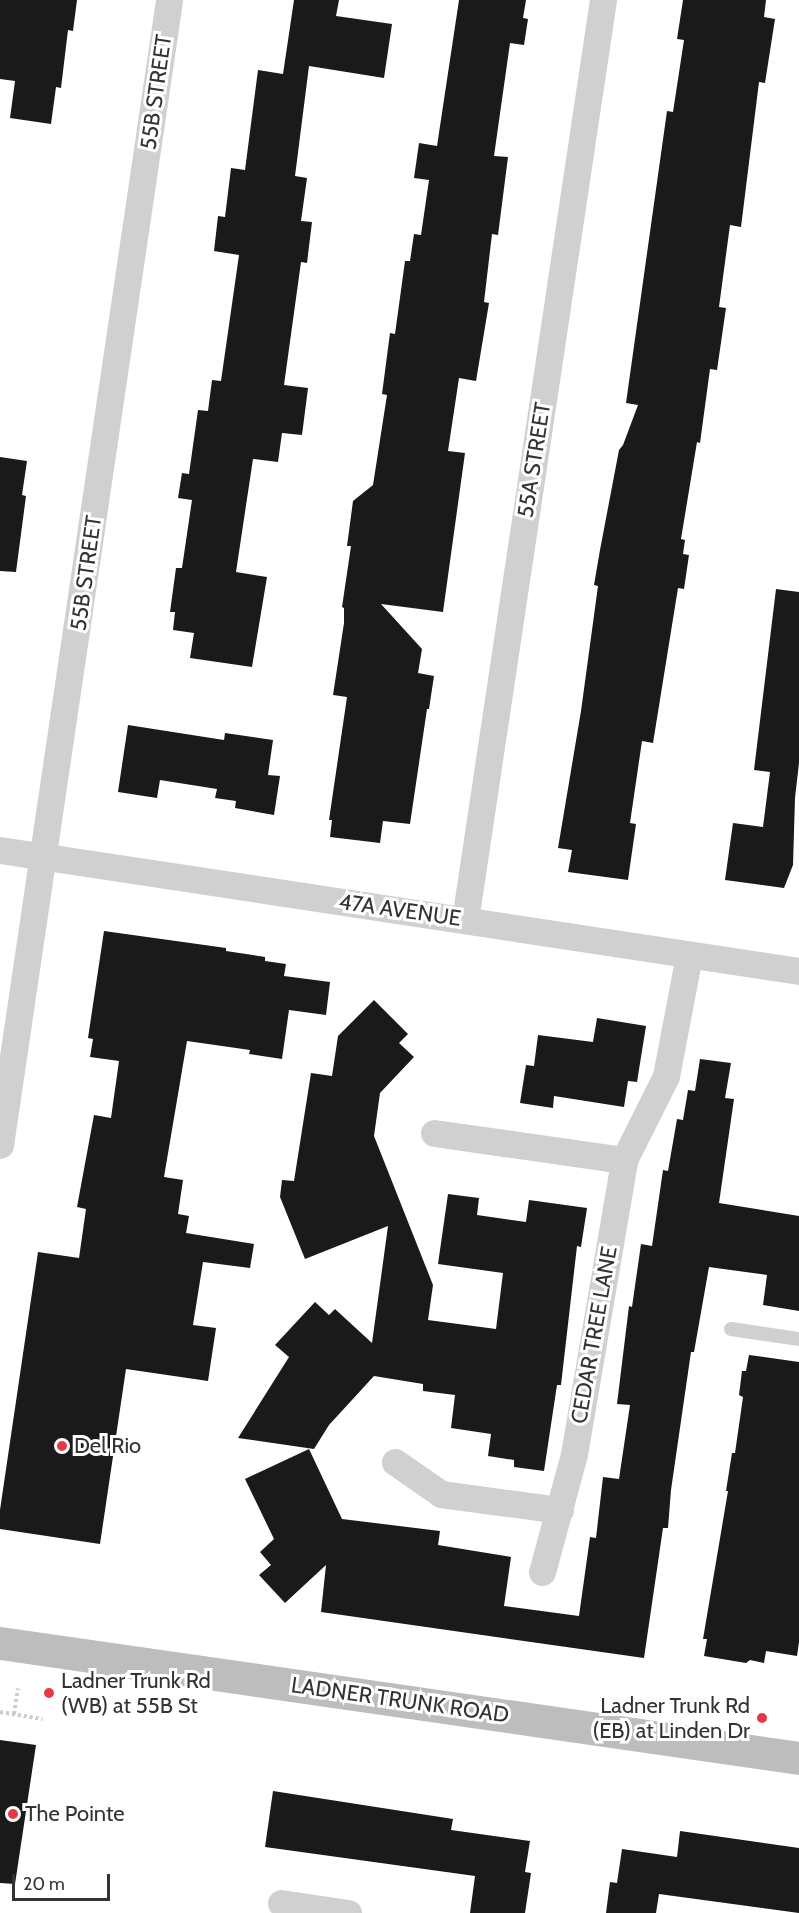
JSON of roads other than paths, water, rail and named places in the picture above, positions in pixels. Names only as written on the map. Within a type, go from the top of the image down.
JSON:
[{"type":"main road","name":"LADNER TRUNK ROAD","points":[[0,1643],[799,1758]]},
{"type":"street","name":"55B STREET","points":[[0,1145],[169,0]]},
{"type":"street","name":"55A STREET","points":[[465,920],[603,0]]},
{"type":"street","name":"47A AVENUE","points":[[0,850],[799,971]]},
{"type":"street","name":"CEDAR TREE LANE","points":[[542,1572],[574,1454],[624,1160],[666,1076],[689,955]]},
{"type":"street","points":[[434,1133],[624,1160]]},
{"type":"street","points":[[395,1461],[441,1494],[560,1510]]},
{"type":"street","points":[[281,1903],[348,1913]]},
{"type":"lane","points":[[730,1329],[799,1339]]},
{"type":"place","name":"Del Rio","points":[[62,1446]]},
{"type":"place","name":"Ladner Trunk Rd (WB) at 55B St","points":[[49,1693]]},
{"type":"place","name":"Ladner Trunk Rd (EB) at Linden Dr","points":[[762,1718]]},
{"type":"place","name":"The Pointe","points":[[13,1814]]}]
